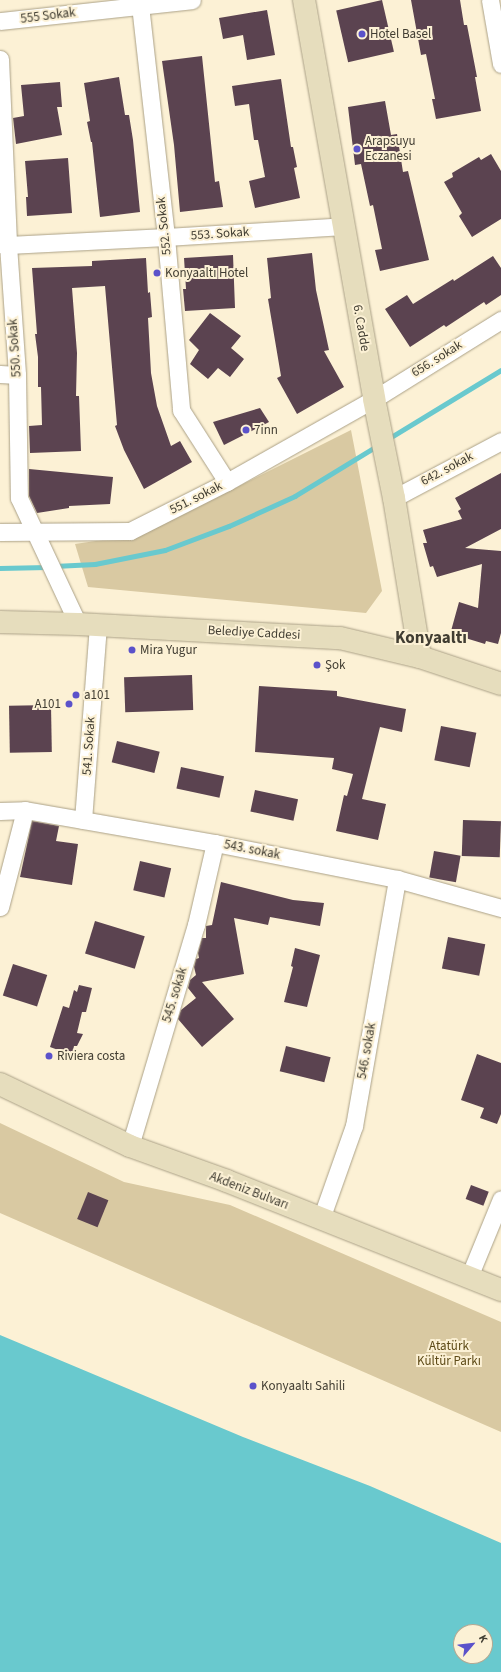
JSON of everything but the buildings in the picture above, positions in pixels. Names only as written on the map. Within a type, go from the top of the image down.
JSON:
[{"type":"main road","name":"6. Cadde","points":[[304,0],[374,399],[394,498],[420,657]]},
{"type":"main road","name":"Belediye Caddesi","points":[[0,622],[88,624],[340,638],[420,657],[501,684]]},
{"type":"main road","name":"Akdeniz Bulvarı","points":[[0,1084],[130,1146],[227,1181],[501,1290]]},
{"type":"street","name":"555 Sokak","points":[[0,21],[192,0]]},
{"type":"street","points":[[490,0],[501,64]]},
{"type":"street","name":"552. Sokak","points":[[140,5],[166,237],[181,410],[227,482]]},
{"type":"street","name":"550. Sokak","points":[[0,59],[4,244],[17,375],[19,498],[43,552],[68,601],[88,624]]},
{"type":"street","name":"553. Sokak","points":[[4,244],[166,237],[344,226]]},
{"type":"street","name":"656. sokak","points":[[374,399],[501,320]]},
{"type":"street","points":[[0,374],[17,375]]},
{"type":"street","name":"551. sokak","points":[[0,532],[130,532],[227,482],[374,399]]},
{"type":"street","name":"642. sokak","points":[[394,498],[501,441]]},
{"type":"street","name":"541. Sokak","points":[[83,820],[88,624]]},
{"type":"street","points":[[0,907],[26,810]]},
{"type":"street","name":"543. sokak","points":[[0,811],[26,810],[215,843],[397,879],[501,908]]},
{"type":"street","name":"545. sokak","points":[[130,1146],[196,925],[215,843]]},
{"type":"street","name":"546. sokak","points":[[321,1219],[354,1126],[397,879]]},
{"type":"street","points":[[469,1277],[501,1199]]},
{"type":"green space","points":[[351,430],[382,591],[366,613],[88,587],[75,544],[143,534]]},
{"type":"green space","name":"Atatürk Kültür Parkı","points":[[0,1123],[124,1182],[230,1205],[501,1322],[501,1432],[0,1213]]},
{"type":"water","points":[[0,1335],[243,1437],[370,1486],[501,1543],[501,1672],[0,1672]]},
{"type":"waterway","points":[[388,439],[501,370]]},
{"type":"waterway","points":[[54,566],[95,564],[165,550],[229,526],[295,496],[377,446]]},
{"type":"waterway","points":[[0,568],[47,567]]},
{"type":"place","name":"Hotel Basel","points":[[362,34]]},
{"type":"place","name":"Arapsuyu Eczanesi","points":[[357,149]]},
{"type":"place","name":"Konyaaltı Hotel","points":[[157,273]]},
{"type":"place","name":"7inn","points":[[246,430]]},
{"type":"place","name":"Mira Yugur","points":[[132,650]]},
{"type":"place","name":"Şok","points":[[317,665]]},
{"type":"place","name":"a101","points":[[76,695]]},
{"type":"place","name":"A101","points":[[69,704]]},
{"type":"place","name":"Riviera costa","points":[[49,1056]]},
{"type":"place","name":"Konyaaltı Sahili","points":[[253,1386]]},
{"type":"district","name":"Konyaaltı","points":[[431,639]]}]
